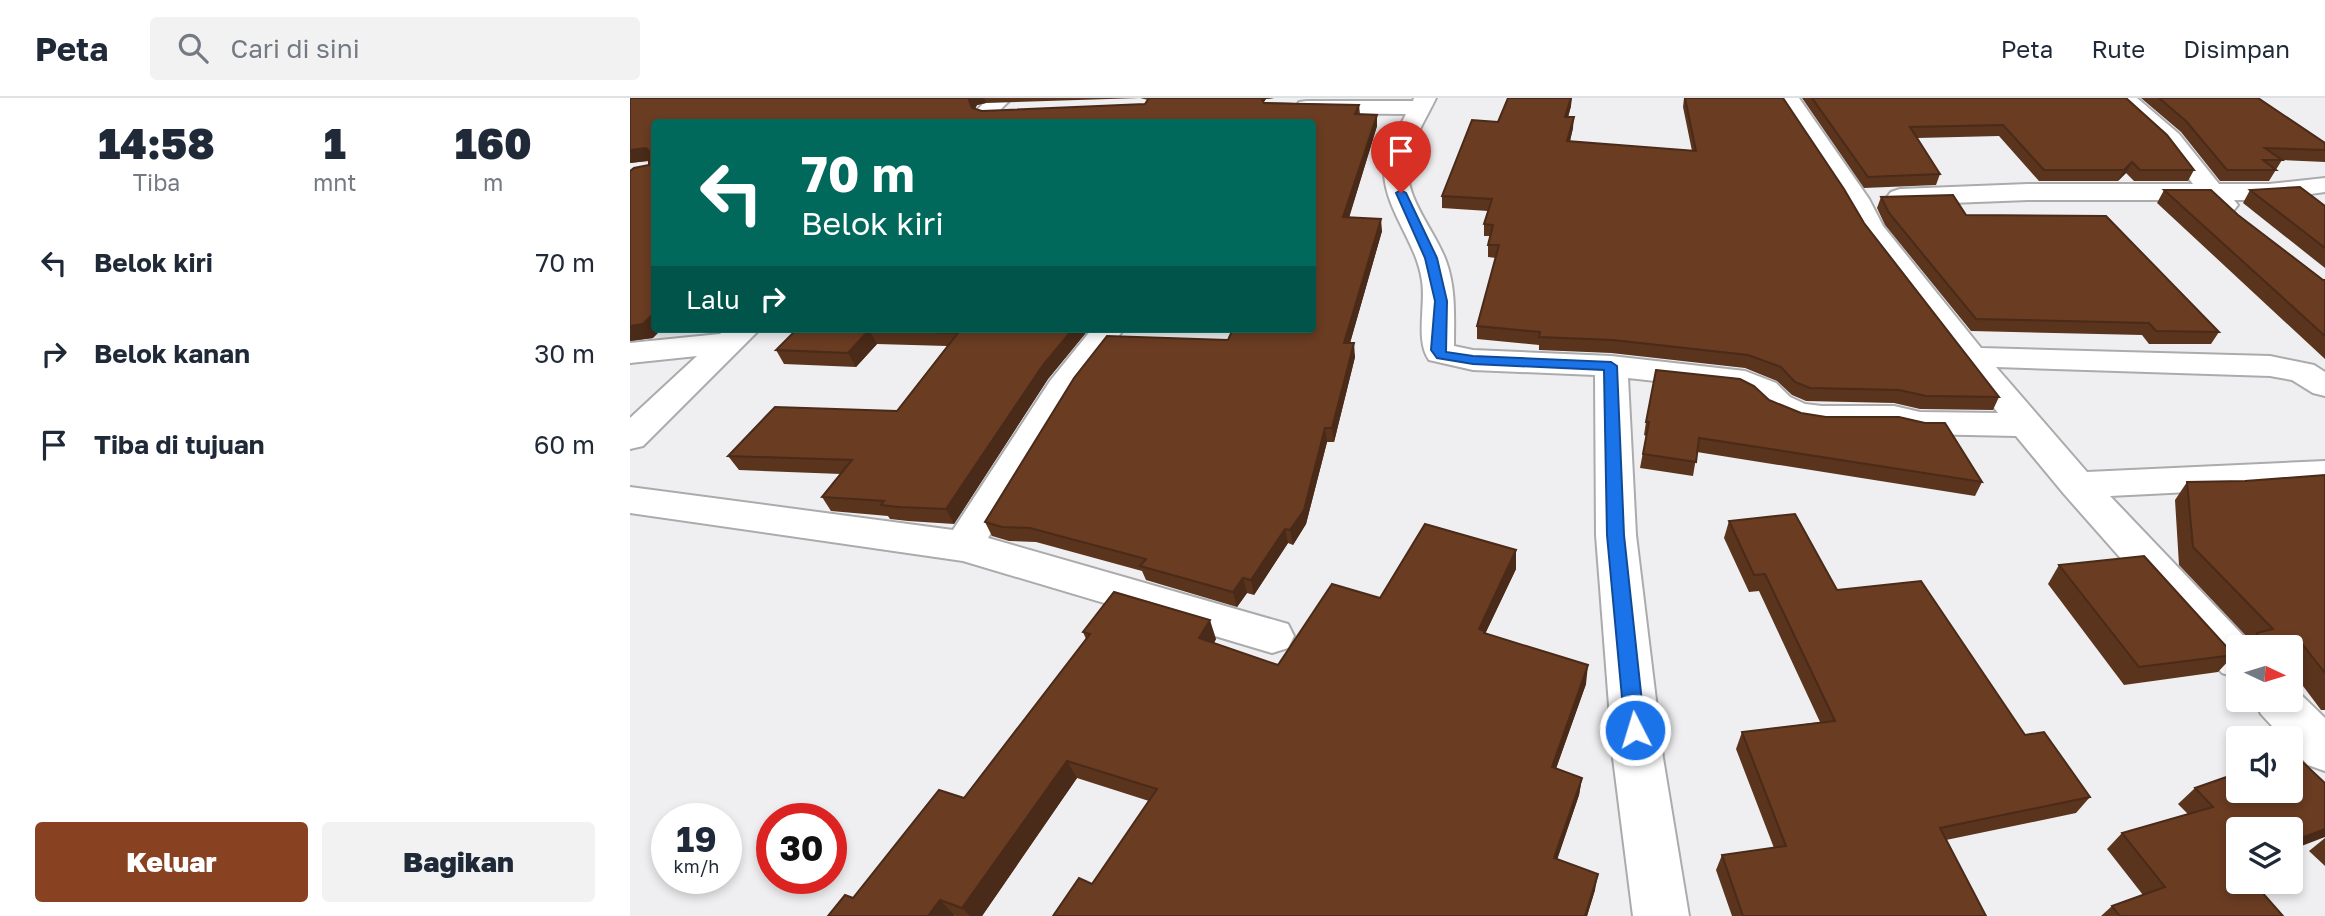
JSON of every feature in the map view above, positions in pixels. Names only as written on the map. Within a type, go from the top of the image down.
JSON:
[{"type":"street","points":[[1788,98],[1856,199],[1871,229],[2026,425],[2077,485],[2226,647]]},
{"type":"street","points":[[2124,98],[2171,139],[2213,193],[2241,220]]},
{"type":"street","points":[[1287,107],[1423,103],[1396,160],[1395,168],[1406,209],[1431,258],[1441,301],[1440,354],[1473,360],[1611,366],[1745,381],[1763,390],[1777,404],[1797,413],[1822,417],[1894,417],[1920,422],[2026,425]]},
{"type":"street","points":[[1856,199],[2028,192],[2269,192],[2325,185]]},
{"type":"street","points":[[963,546],[1062,388],[1105,333]]},
{"type":"street","points":[[630,353],[736,336]]},
{"type":"street","points":[[630,438],[736,336]]},
{"type":"street","points":[[1971,356],[2270,366],[2302,372],[2325,386]]},
{"type":"street","points":[[1611,366],[1616,535],[1638,758],[1661,916]]},
{"type":"street","points":[[2077,485],[2325,473]]},
{"type":"street","points":[[630,499],[963,546],[1272,636]]},
{"type":"street","points":[[2289,712],[2325,750]]},
{"type":"building","points":[[630,98],[970,98],[972,108],[982,111],[1145,104],[1149,98],[1261,98],[1264,103],[1359,105],[1355,114],[1377,115],[1343,217],[1381,219],[1344,343],[1354,343],[1332,428],[1325,428],[1304,510],[1290,530],[1285,529],[1251,580],[1243,578],[1233,592],[1140,566],[1146,559],[1030,528],[1002,527],[985,522],[1074,378],[1107,336],[1228,340],[1231,333],[1316,333],[1316,119],[651,119],[651,316],[643,324],[630,326],[630,171],[649,165],[649,151],[646,148],[630,150]]},
{"type":"building","points":[[1508,98],[1571,98],[1565,117],[1574,117],[1567,141],[1696,151],[1685,98],[1783,98],[1864,223],[1999,397],[1926,396],[1899,390],[1810,388],[1795,382],[1781,367],[1748,355],[1613,340],[1539,337],[1540,332],[1477,326],[1499,245],[1488,245],[1493,225],[1484,224],[1492,199],[1442,196],[1472,120],[1498,122]]},
{"type":"building","points":[[1812,98],[2126,98],[2167,135],[2194,170],[2140,170],[2132,162],[2124,170],[2044,170],[2003,125],[1910,127],[1940,174],[1868,177]]},
{"type":"building","points":[[2159,98],[2258,98],[2325,143],[2325,150],[2265,148],[2282,160],[2263,160],[2276,170],[2227,170],[2186,121]]},
{"type":"building","points":[[2300,187],[2325,206],[2325,248],[2250,190]]},
{"type":"building","points":[[2164,190],[2211,190],[2238,215],[2325,280],[2325,336]]},
{"type":"building","points":[[1953,195],[1966,215],[2106,216],[2219,332],[2156,331],[2149,323],[1976,319],[1889,213],[1881,197]]},
{"type":"building","points":[[793,333],[866,333],[848,353],[776,350]]},
{"type":"building","points":[[958,333],[1070,333],[1043,365],[946,509],[899,507],[881,505],[884,501],[822,497],[852,460],[728,456],[775,407],[897,411]]},
{"type":"building","points":[[1656,370],[1740,379],[1754,386],[1769,400],[1801,413],[1826,417],[1899,417],[1925,423],[1945,423],[1982,482],[1699,438],[1696,462],[1643,454]]},
{"type":"building","points":[[2325,475],[2325,673],[2303,645],[2303,635],[2257,635],[2273,629],[2193,547],[2187,482]]},
{"type":"building","points":[[1795,514],[1837,590],[1921,581],[2025,735],[2044,732],[2090,797],[1940,828],[1986,916],[1743,916],[1722,855],[1786,846],[1742,732],[1835,721],[1765,574],[1754,575],[1729,521]]},
{"type":"building","points":[[1425,524],[1516,550],[1479,629],[1485,631],[1484,633],[1588,665],[1552,767],[1582,778],[1554,858],[1598,874],[1585,916],[1053,916],[1079,878],[1092,884],[1157,789],[1067,761],[962,908],[940,900],[928,916],[828,916],[845,895],[853,898],[939,790],[964,798],[1090,634],[1083,632],[1114,592],[1210,620],[1199,638],[1278,665],[1332,584],[1380,598]]},
{"type":"building","points":[[2144,556],[2226,646],[2226,656],[2139,667],[2059,565]]},
{"type":"building","points":[[2303,762],[2325,783],[2325,829],[2303,837],[2303,817],[2226,817],[2226,894],[2264,894],[2283,916],[2120,916],[2112,906],[2165,887],[2122,833],[2213,807],[2195,788],[2226,777],[2226,803],[2303,803]]},
{"type":"route","points":[[1401,193],[1406,209],[1431,258],[1441,301],[1438,350],[1441,355],[1473,360],[1611,366],[1616,535],[1635,730]]}]
